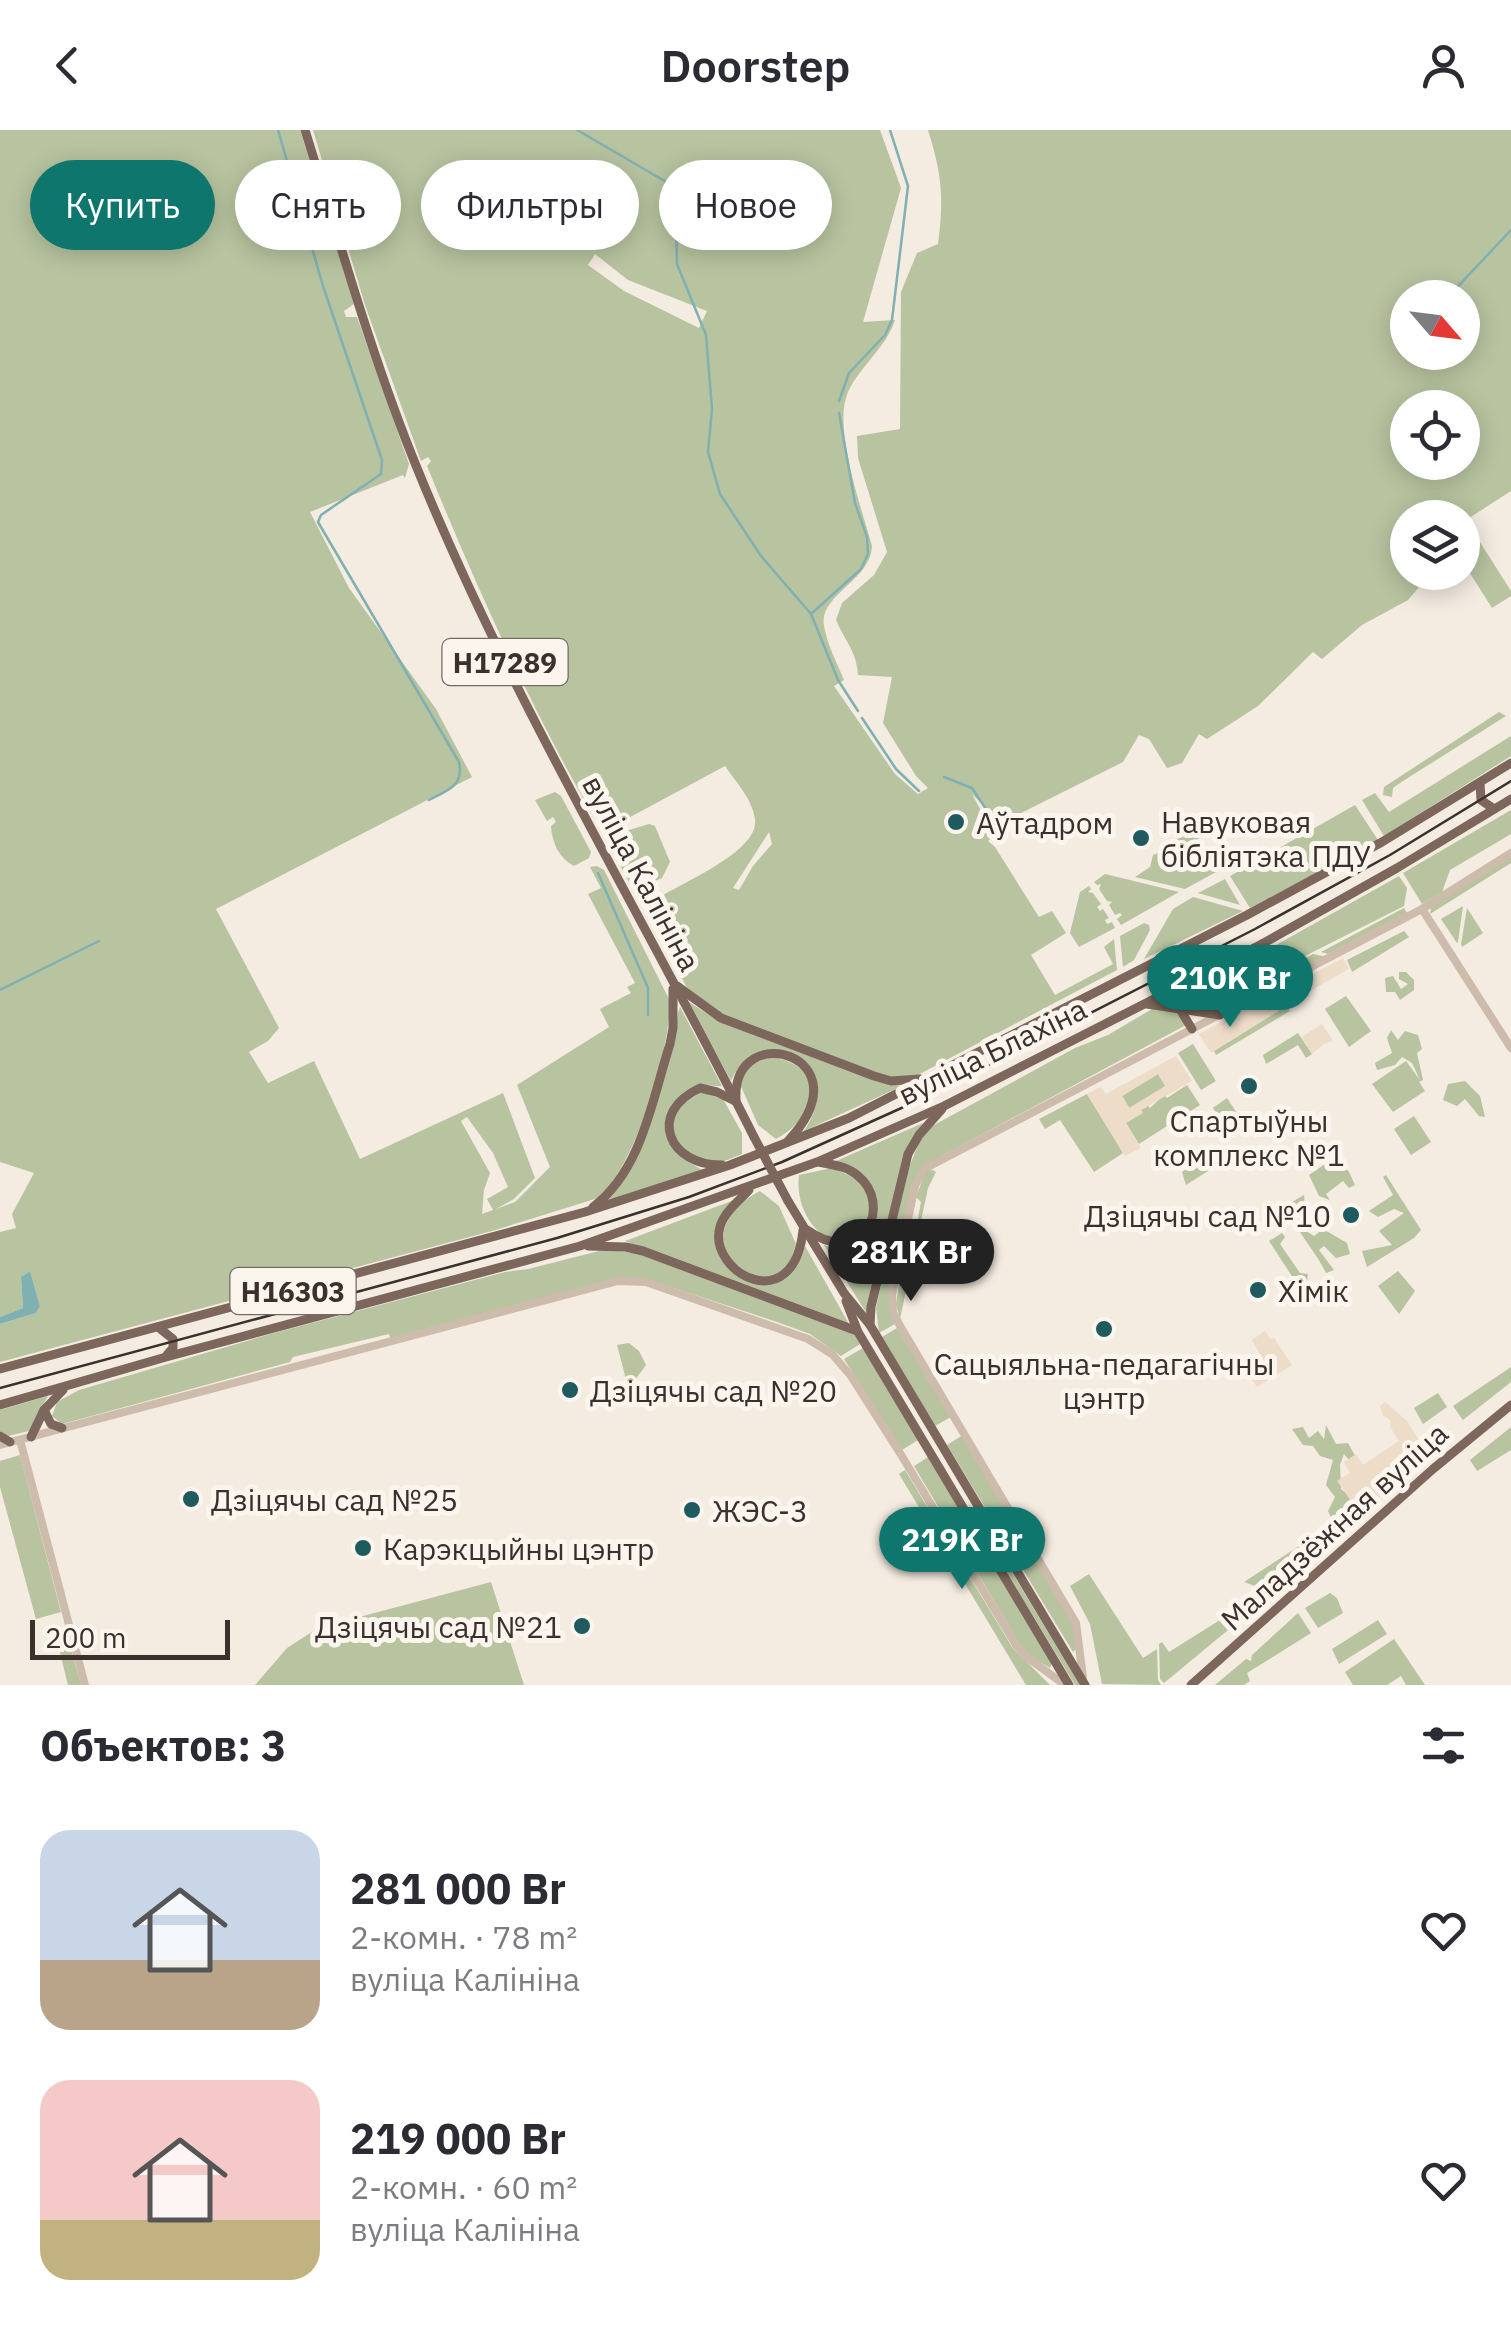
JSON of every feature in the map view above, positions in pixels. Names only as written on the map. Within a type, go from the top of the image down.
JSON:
[{"type":"main road","name":"вуліца Калініна","points":[[305,130],[416,466],[489,631],[563,779],[788,1201],[844,1294],[870,1326],[1084,1683]]},
{"type":"main road","name":"вуліца Блахіна","points":[[586,1212],[730,1165],[848,1118],[1248,914],[1382,842],[1511,763]]},
{"type":"main road","points":[[1480,783],[1481,800],[1494,809]]},
{"type":"main road","name":"вуліца Блахіна","points":[[580,1246],[754,1186],[944,1106],[1262,944],[1511,798]]},
{"type":"main road","points":[[1232,1008],[1262,944]]},
{"type":"main road","points":[[1250,970],[1253,982],[1267,990]]},
{"type":"main road","name":"Н17289","points":[[672,981],[696,1003],[721,1018],[874,1076],[908,1081],[932,1076]]},
{"type":"main road","name":"Н17289","points":[[586,1212],[622,1179],[633,1158],[674,1028],[672,981]]},
{"type":"main road","points":[[1144,1004],[1220,1014]]},
{"type":"main road","points":[[1179,1009],[1186,1014],[1192,1029]]},
{"type":"main road","points":[[730,1165],[704,1166],[681,1153],[668,1130],[670,1116],[675,1104],[700,1088],[736,1102],[740,1071],[754,1058],[770,1053],[786,1055],[802,1064],[813,1076],[816,1092],[803,1125],[786,1143]]},
{"type":"main road","points":[[870,1326],[908,1154],[944,1106]]},
{"type":"main road","points":[[754,1186],[726,1215],[719,1228],[718,1242],[724,1258],[735,1269],[765,1281],[781,1278],[797,1260],[803,1227],[832,1244],[844,1244],[866,1230],[871,1218],[874,1202],[860,1176],[848,1169],[816,1162]]},
{"type":"main road","name":"Н16303","points":[[0,1369],[586,1212]]},
{"type":"main road","points":[[580,1246],[626,1247],[643,1252],[858,1332]]},
{"type":"main road","name":"Н16303","points":[[0,1405],[580,1246]]},
{"type":"main road","name":"вуліца Калініна","points":[[844,1294],[858,1332],[1067,1685]]},
{"type":"main road","points":[[158,1327],[173,1339],[166,1357]]},
{"type":"main road","points":[[886,1378],[897,1372]]},
{"type":"main road","points":[[0,1436],[15,1441],[67,1386]]},
{"type":"main road","name":"Маладзёжная вуліца","points":[[1191,1685],[1433,1469],[1511,1405]]},
{"type":"main road","points":[[44,1410],[52,1424],[62,1428]]},
{"type":"main road","points":[[971,1524],[984,1516]]},
{"type":"street","points":[[1192,1029],[1422,909],[1511,853]]},
{"type":"street","points":[[1422,909],[1511,1048]]},
{"type":"street","name":"вуліца Калініна","points":[[1084,1683],[1076,1623],[893,1312],[892,1295],[915,1186],[924,1169],[1192,1029]]},
{"type":"street","name":"вуліца Калініна","points":[[15,1441],[594,1288],[632,1279],[646,1282],[808,1339],[832,1354],[851,1376],[904,1459],[1016,1645],[1067,1685]]},
{"type":"street","points":[[15,1441],[85,1685]]},
{"type":"street","points":[[1065,1652],[1074,1655],[1080,1646]]},
{"type":"green space","points":[[0,130],[300,130],[309,160],[235,160],[235,250],[337,250],[354,304],[344,311],[346,317],[357,317],[409,464],[405,478],[403,475],[310,512],[349,588],[436,709],[472,777],[216,909],[279,1028],[268,1041],[249,1052],[268,1083],[314,1061],[360,1159],[503,1093],[535,1178],[514,1199],[496,1209],[515,1202],[550,1167],[517,1085],[609,1027],[600,1009],[631,993],[627,987],[635,983],[588,894],[601,888],[590,867],[597,866],[604,870],[669,999],[658,1075],[623,1165],[595,1199],[492,1231],[0,1362],[0,1324],[36,1313],[40,1306],[30,1271],[21,1277],[23,1308],[0,1317],[0,1232],[16,1228],[12,1214],[34,1173],[0,1162]],"holes":[[[467,1117],[493,1153],[508,1187],[487,1199],[493,1210],[482,1214],[490,1173],[461,1121]]]},
{"type":"green space","points":[[313,130],[880,130],[901,188],[863,322],[895,320],[848,392],[844,408],[850,469],[872,546],[863,569],[829,605],[824,626],[844,680],[834,686],[895,774],[918,794],[928,788],[916,776],[883,723],[892,677],[858,675],[853,653],[836,620],[842,603],[874,575],[887,552],[858,458],[857,436],[900,429],[901,292],[917,253],[938,244],[940,228],[941,186],[928,130],[1511,130],[1511,491],[1480,511],[1480,500],[1390,500],[1390,590],[1417,590],[1408,600],[1362,625],[1322,659],[1313,652],[1258,706],[1207,739],[1199,734],[1182,763],[1167,768],[1149,739],[1139,735],[1123,762],[1001,823],[972,794],[994,835],[988,841],[1039,917],[1052,911],[1066,933],[1031,955],[1055,995],[1113,964],[1104,947],[1114,939],[1117,970],[912,1078],[891,1078],[723,1015],[698,1000],[686,986],[646,908],[651,895],[655,900],[716,866],[744,844],[753,832],[751,805],[725,766],[621,822],[604,823],[593,816],[525,688],[484,600],[427,466],[431,461],[428,457],[421,461],[349,250],[401,250],[401,160],[322,160]],"holes":[[[595,254],[628,280],[707,311],[699,328],[624,291],[588,265]],[[769,832],[772,844],[739,890],[733,888]]]},
{"type":"green space","points":[[1480,542],[1511,591],[1511,596],[1492,608],[1480,589]]},
{"type":"green space","points":[[1499,712],[1506,716],[1393,788],[1392,797],[1383,795],[1384,787]]},
{"type":"green space","points":[[1511,736],[1511,756],[1384,836],[1362,800],[1375,793],[1389,812]]},
{"type":"green space","points":[[555,792],[561,796],[591,852],[589,858],[574,866],[555,844],[551,826],[556,822],[553,817],[547,821],[535,800]]},
{"type":"green space","points":[[1355,805],[1378,840],[1250,908],[1230,876]]},
{"type":"green space","points":[[1511,810],[1511,834],[1450,870],[1442,892],[1422,904],[1403,873]]},
{"type":"green space","points":[[649,824],[655,826],[670,862],[662,878],[637,889],[631,886],[610,846],[609,836]]},
{"type":"green space","points":[[1190,831],[1195,832],[1216,872],[1185,889],[1135,877],[1150,867],[1153,855],[1158,853],[1162,859],[1170,855],[1166,846]]},
{"type":"green space","points":[[1511,856],[1511,863],[1430,914],[1431,907]]},
{"type":"green space","points":[[1105,874],[1179,892],[1121,925],[1117,919],[1122,915],[1115,915],[1109,905],[1112,902],[1099,889],[1101,884],[1094,882]]},
{"type":"green space","points":[[1399,876],[1407,888],[1404,906],[1303,957],[1297,955],[1301,958],[1297,957],[1299,962],[1313,954],[1327,957],[1270,986],[1255,980],[1262,954],[1276,972],[1264,952],[1272,947],[1278,950],[1276,945]]},
{"type":"green space","points":[[1225,879],[1240,905],[1198,893]]},
{"type":"green space","points":[[1089,886],[1088,892],[1101,904],[1097,907],[1109,918],[1105,920],[1107,924],[1112,922],[1115,928],[1079,947],[1070,933],[1080,892]]},
{"type":"green space","points":[[1193,897],[1243,911],[1144,959],[1173,909]]},
{"type":"green space","points":[[1463,906],[1458,942],[1457,943],[1441,919]]},
{"type":"green space","points":[[1404,908],[1407,913],[1328,954],[1321,952]]},
{"type":"green space","points":[[1467,908],[1483,933],[1462,947],[1461,944]]},
{"type":"green space","points":[[1144,923],[1150,930],[1134,960],[1123,967],[1120,936]]},
{"type":"green space","points":[[1404,931],[1409,937],[1352,972],[1347,960]]},
{"type":"green space","points":[[1252,954],[1228,1007],[1220,1012],[1160,1002]]},
{"type":"green space","points":[[1399,972],[1406,972],[1414,980],[1414,990],[1400,1000],[1395,992],[1386,992],[1385,978],[1393,976],[1401,989],[1408,984],[1399,979]]},
{"type":"green space","points":[[1346,996],[1371,1031],[1349,1047],[1325,1009]]},
{"type":"green space","points":[[689,1002],[720,1022],[873,1080],[902,1086],[804,1131],[816,1105],[817,1083],[809,1066],[795,1055],[778,1050],[760,1053],[743,1063],[731,1081]]},
{"type":"green space","points":[[1287,1005],[1290,1011],[1216,1055],[1214,1051]]},
{"type":"green space","points":[[680,1007],[722,1086],[698,1085],[689,1089],[670,1109],[667,1120],[670,1140],[676,1149],[703,1170],[607,1201],[630,1170],[648,1128]]},
{"type":"green space","points":[[1152,1009],[1177,1011],[1186,1025],[923,1166],[912,1185],[890,1314],[895,1324],[879,1333],[876,1308],[904,1179],[922,1136],[934,1125]]},
{"type":"green space","points":[[1391,1030],[1398,1040],[1405,1031],[1418,1035],[1423,1080],[1419,1082],[1425,1091],[1393,1112],[1372,1084],[1406,1061],[1420,1080],[1412,1063],[1402,1057],[1395,1065],[1377,1070],[1375,1063],[1392,1053],[1387,1038]]},
{"type":"green space","points":[[1298,1033],[1312,1054],[1306,1058],[1298,1045],[1266,1064],[1263,1055]]},
{"type":"green space","points":[[1193,1044],[1216,1081],[1201,1090],[1178,1053]]},
{"type":"green space","points":[[769,1057],[801,1070],[809,1080],[811,1092],[801,1117],[776,1139],[758,1125],[739,1082],[747,1067]]},
{"type":"green space","points":[[1158,1074],[1166,1086],[1130,1109],[1122,1096]]},
{"type":"green space","points":[[1465,1081],[1480,1096],[1485,1117],[1479,1116],[1465,1099],[1457,1106],[1443,1100],[1448,1084]]},
{"type":"green space","points":[[1187,1085],[1200,1105],[1139,1144],[1126,1123],[1164,1095],[1167,1098]]},
{"type":"green space","points":[[701,1092],[723,1099],[742,1133],[742,1154],[708,1163],[696,1159],[678,1142],[673,1127],[676,1112]]},
{"type":"green space","points":[[1087,1094],[1123,1153],[1094,1172],[1060,1120],[1045,1129],[1039,1119]]},
{"type":"green space","points":[[1227,1098],[1244,1124],[1230,1134],[1213,1108]]},
{"type":"green space","points":[[1414,1116],[1431,1142],[1411,1155],[1394,1129]]},
{"type":"green space","points":[[923,1123],[916,1133],[867,1314],[824,1245],[842,1248],[856,1243],[874,1218],[875,1202],[869,1186],[857,1172],[836,1161]]},
{"type":"green space","points":[[1205,1157],[1219,1164],[1186,1185],[1182,1172]]},
{"type":"green space","points":[[1335,1157],[1355,1185],[1349,1188],[1343,1181],[1326,1194],[1330,1200],[1319,1196],[1309,1175]]},
{"type":"green space","points":[[832,1168],[858,1179],[871,1202],[864,1224],[854,1237],[841,1241],[828,1238],[816,1228],[800,1196],[799,1175]]},
{"type":"green space","points":[[926,1171],[936,1172],[928,1188],[900,1319],[896,1304],[901,1271],[909,1268],[921,1202],[916,1197]]},
{"type":"green space","points":[[1386,1175],[1421,1230],[1367,1267],[1362,1251],[1392,1245],[1379,1231],[1404,1213],[1394,1209],[1378,1217],[1369,1211],[1393,1195],[1383,1177]]},
{"type":"green space","points":[[760,1191],[779,1206],[796,1244],[788,1268],[766,1278],[752,1275],[732,1260],[723,1239],[730,1217]]},
{"type":"green space","points":[[1304,1195],[1305,1206],[1299,1213],[1316,1207],[1316,1217],[1306,1231],[1314,1236],[1323,1229],[1347,1243],[1350,1254],[1336,1258],[1324,1246],[1319,1250],[1334,1270],[1326,1273],[1287,1205]]},
{"type":"green space","points":[[737,1199],[715,1243],[735,1272],[762,1284],[776,1283],[788,1277],[805,1246],[849,1324],[625,1241]]},
{"type":"green space","points":[[1282,1233],[1285,1237],[1280,1244],[1300,1273],[1308,1274],[1307,1282],[1299,1287],[1269,1241]]},
{"type":"green space","points":[[607,1249],[642,1254],[855,1334],[860,1344],[841,1356],[810,1334],[777,1322],[647,1279],[617,1278],[390,1338],[389,1334],[293,1357],[290,1362],[62,1424],[52,1416],[57,1402],[79,1390],[274,1333]]},
{"type":"green space","points":[[1398,1271],[1415,1291],[1399,1314],[1378,1286]]},
{"type":"green space","points":[[897,1328],[951,1417],[935,1426],[882,1337]]},
{"type":"green space","points":[[629,1343],[639,1351],[646,1365],[635,1380],[627,1383],[617,1345]]},
{"type":"green space","points":[[863,1348],[918,1440],[902,1450],[844,1359]]},
{"type":"green space","points":[[1511,1367],[1511,1382],[1463,1420],[1453,1406]]},
{"type":"green space","points":[[1438,1393],[1447,1407],[1423,1424],[1414,1408]]},
{"type":"green space","points":[[48,1396],[29,1431],[8,1436],[0,1431],[0,1410]]},
{"type":"green space","points":[[1326,1425],[1336,1444],[1348,1443],[1359,1463],[1353,1465],[1344,1454],[1340,1465],[1341,1489],[1355,1501],[1360,1516],[1353,1524],[1337,1530],[1328,1511],[1335,1497],[1326,1485],[1333,1460],[1320,1456],[1313,1446],[1303,1445],[1292,1429],[1303,1427],[1309,1438],[1318,1431],[1324,1439]]},
{"type":"green space","points":[[1511,1427],[1511,1450],[1477,1471],[1470,1460]]},
{"type":"green space","points":[[963,1435],[1073,1624],[1073,1652],[947,1445]]},
{"type":"green space","points":[[20,1455],[61,1612],[36,1619],[0,1487],[0,1461]]},
{"type":"green space","points":[[928,1457],[1052,1663],[1050,1668],[1030,1656],[1019,1643],[914,1466]]},
{"type":"green space","points":[[905,1470],[1012,1647],[1050,1685],[1026,1685],[899,1474]]},
{"type":"green space","points":[[984,1526],[1080,1685],[1075,1685],[980,1528]]},
{"type":"green space","points":[[1328,1527],[1334,1536],[1278,1586],[1268,1580],[1258,1587],[1244,1582]]},
{"type":"green space","points":[[1089,1574],[1143,1658],[1157,1649],[1161,1685],[1102,1684],[1090,1624],[1070,1586]]},
{"type":"green space","points":[[491,1582],[524,1685],[255,1685],[287,1648],[318,1628]]},
{"type":"green space","points":[[1330,1593],[1337,1598],[1343,1613],[1318,1628],[1305,1608]]},
{"type":"green space","points":[[1247,1603],[1251,1611],[1164,1683],[1160,1679],[1159,1644],[1162,1642],[1169,1652]]},
{"type":"green space","points":[[1298,1613],[1311,1633],[1247,1673],[1250,1681],[1244,1685],[1215,1685],[1246,1659],[1251,1661],[1252,1655]]},
{"type":"green space","points":[[1378,1620],[1387,1634],[1339,1664],[1332,1649]]},
{"type":"green space","points":[[66,1631],[81,1685],[68,1685],[55,1633]]},
{"type":"green space","points":[[1394,1639],[1425,1685],[1406,1685],[1401,1676],[1387,1685],[1353,1685],[1345,1672]]},
{"type":"shaded area","points":[[1343,958],[1349,969],[1308,992],[1297,993],[1293,1002],[1211,1053],[1199,1034],[1275,993],[1271,991]]},
{"type":"shaded area","points":[[1322,1024],[1333,1041],[1312,1054],[1302,1037]]},
{"type":"shaded area","points":[[1176,1056],[1192,1081],[1126,1123],[1141,1148],[1125,1156],[1087,1094],[1101,1087],[1106,1094]],"holes":[[[1158,1074],[1165,1086],[1129,1108],[1122,1096]]]},
{"type":"shaded area","points":[[1265,1331],[1292,1365],[1257,1387],[1252,1380],[1262,1373],[1265,1376],[1268,1369],[1252,1340]]},
{"type":"shaded area","points":[[1385,1402],[1407,1421],[1429,1456],[1377,1500],[1371,1512],[1365,1505],[1351,1501],[1337,1481],[1350,1473],[1344,1462],[1356,1454],[1363,1465],[1399,1441],[1390,1420],[1383,1415],[1380,1406]]},
{"type":"water","points":[[30,1271],[40,1306],[36,1313],[0,1324],[0,1317],[23,1308],[21,1277]]},
{"type":"waterway","points":[[278,130],[323,286],[382,460],[381,474],[321,515],[318,522],[459,762],[457,782],[429,800]]},
{"type":"waterway","points":[[577,130],[675,187],[677,264],[706,335],[712,409],[708,452],[720,494],[761,556],[811,614],[838,680],[858,711]]},
{"type":"waterway","points":[[839,401],[849,373],[885,335],[892,320],[908,186],[890,130]]},
{"type":"waterway","points":[[1464,280],[1511,230]]},
{"type":"waterway","points":[[811,614],[861,569],[868,554],[839,413]]},
{"type":"waterway","points":[[862,718],[896,769],[919,791]]},
{"type":"waterway","points":[[944,777],[972,788],[996,824]]},
{"type":"waterway","points":[[598,873],[648,988],[648,1015]]},
{"type":"waterway","points":[[0,990],[99,941]]},
{"type":"tram line","points":[[0,1388],[557,1238],[689,1197],[782,1162],[928,1096],[1255,929],[1390,855],[1511,781]]},
{"type":"place","name":"Аўтадром","points":[[956,822]]},
{"type":"place","name":"Навуковая бібліятэка ПДУ","points":[[1141,838]]},
{"type":"place","name":"Спартыўны комплекс №1","points":[[1249,1086]]},
{"type":"place","name":"Дзіцячы сад №10","points":[[1351,1215]]},
{"type":"place","name":"Хімік","points":[[1258,1290]]},
{"type":"place","name":"Сацыяльна-педагагічны цэнтр","points":[[1104,1329]]},
{"type":"place","name":"Дзіцячы сад №20","points":[[570,1390]]},
{"type":"place","name":"Дзіцячы сад №25","points":[[191,1499]]},
{"type":"place","name":"ЖЭС-3","points":[[692,1510]]},
{"type":"place","name":"Карэкцыйны цэнтр","points":[[363,1548]]},
{"type":"place","name":"Дзіцячы сад №21","points":[[582,1626]]}]
